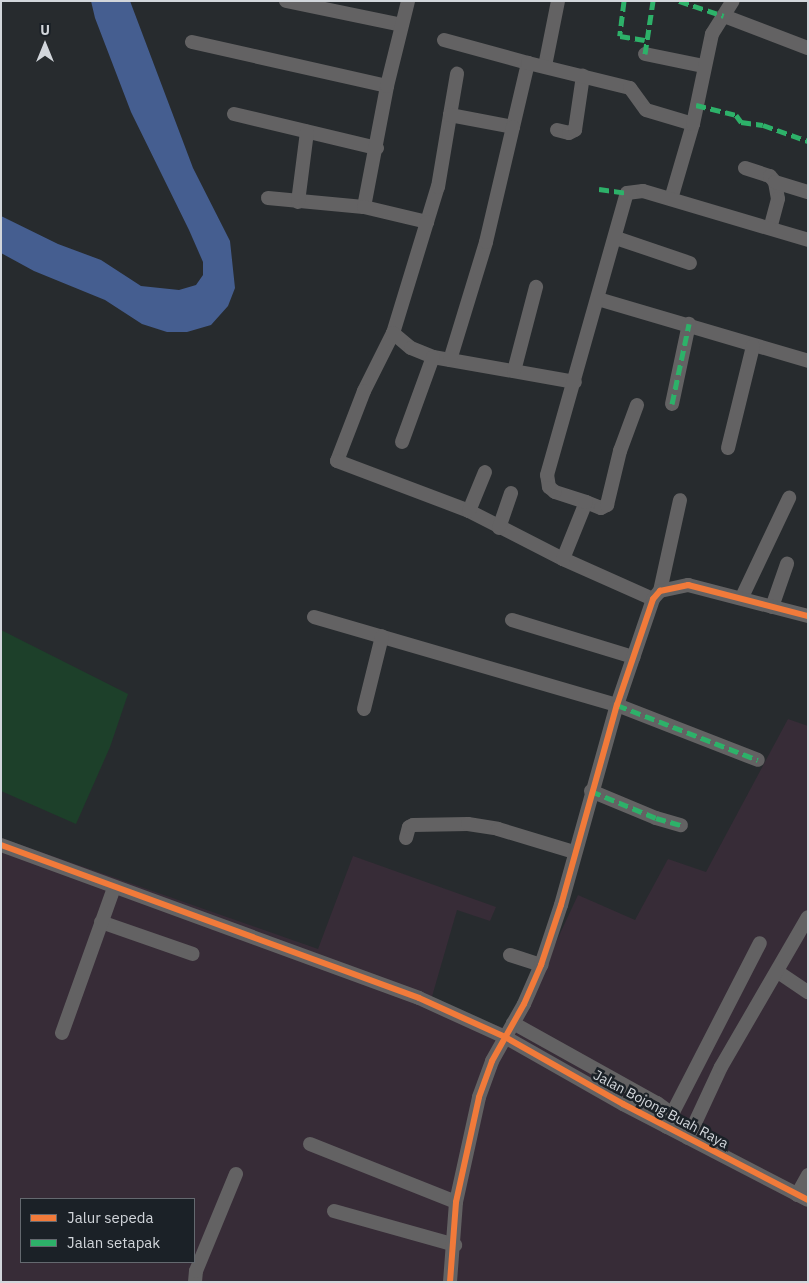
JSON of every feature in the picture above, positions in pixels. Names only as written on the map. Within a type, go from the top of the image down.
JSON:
[{"type":"street","points":[[286,1],[402,25]]},
{"type":"street","points":[[364,207],[377,148],[387,86],[408,1]]},
{"type":"street","points":[[545,66],[558,1]]},
{"type":"street","points":[[671,199],[693,124],[703,66],[712,34],[733,1]]},
{"type":"street","points":[[724,16],[808,48]]},
{"type":"street","points":[[444,40],[630,88],[646,110],[693,124]]},
{"type":"street","points":[[192,42],[387,86]]},
{"type":"street","points":[[645,54],[703,66]]},
{"type":"street","points":[[450,360],[486,242],[528,63]]},
{"type":"street","points":[[457,74],[438,187],[393,333],[364,391],[337,461],[469,511],[563,559],[656,595],[688,585],[742,597],[808,616]]},
{"type":"street","points":[[557,130],[569,133],[575,130],[583,76]]},
{"type":"street","points":[[234,114],[377,148]]},
{"type":"street","points":[[450,115],[513,127]]},
{"type":"street","points":[[298,202],[307,132]]},
{"type":"street","points":[[745,168],[770,176],[775,182],[778,199],[770,228]]},
{"type":"street","points":[[775,182],[808,192]]},
{"type":"street","points":[[636,405],[620,451],[607,505],[601,508],[555,492],[548,481],[627,193],[643,191],[808,240]]},
{"type":"street","points":[[268,198],[364,207],[427,222]]},
{"type":"street","points":[[616,238],[690,263]]},
{"type":"street","points":[[514,371],[536,287]]},
{"type":"street","points":[[598,299],[689,324],[753,346],[808,361]]},
{"type":"street","points":[[672,404],[689,324]]},
{"type":"street","points":[[393,333],[411,348],[433,357],[574,382]]},
{"type":"street","points":[[728,448],[753,346]]},
{"type":"street","points":[[402,442],[433,357]]},
{"type":"street","points":[[469,511],[485,472]]},
{"type":"street","points":[[499,528],[512,493]]},
{"type":"street","points":[[742,597],[789,498]]},
{"type":"street","points":[[450,1282],[455,1245],[456,1202],[479,1097],[505,1037],[541,965],[616,704],[656,595],[680,500]]},
{"type":"street","points":[[563,559],[586,502]]},
{"type":"street","points":[[772,607],[787,564]]},
{"type":"street","points":[[314,617],[616,704],[758,760]]},
{"type":"street","points":[[512,620],[633,657]]},
{"type":"street","points":[[364,709],[382,636]]},
{"type":"street","points":[[590,791],[656,818],[681,825]]},
{"type":"street","points":[[406,838],[413,824],[468,824],[498,829],[574,852]]},
{"type":"street","name":"Jalan Bojong Buah Raya","points":[[1,845],[114,888],[419,998],[505,1037],[669,1121],[688,1138],[802,1197]]},
{"type":"street","points":[[62,1033],[114,888]]},
{"type":"street","points":[[688,1138],[721,1068],[808,917]]},
{"type":"street","points":[[101,922],[193,954]]},
{"type":"street","points":[[513,1023],[622,1082],[669,1121],[760,943]]},
{"type":"street","points":[[510,955],[541,965]]},
{"type":"street","points":[[778,972],[808,992]]},
{"type":"street","points":[[310,1144],[456,1202]]},
{"type":"street","points":[[195,1282],[196,1271],[236,1174]]},
{"type":"street","points":[[802,1197],[808,1175]]},
{"type":"street","points":[[334,1211],[455,1245]]},
{"type":"shaded area","points":[[788,719],[808,726],[808,1282],[1,1282],[1,838],[318,949],[353,856],[496,907],[490,921],[457,910],[431,1000],[514,1032],[578,895],[635,920],[668,859],[706,872]]},
{"type":"green space","points":[[1,630],[128,694],[110,747],[76,824],[1,791]]},
{"type":"water","points":[[91,1],[130,1],[193,168],[230,241],[235,288],[228,306],[211,325],[187,332],[167,332],[142,324],[105,300],[34,271],[1,253],[1,216],[58,244],[101,260],[141,286],[179,290],[196,285],[203,275],[203,262],[189,230],[131,112],[95,18]]},
{"type":"marked path","points":[[624,1],[620,36],[645,40]]},
{"type":"marked path","points":[[645,54],[653,1]]},
{"type":"marked path","points":[[679,1],[724,16]]},
{"type":"marked path","points":[[696,105],[736,115],[741,122],[763,125],[808,141]]},
{"type":"marked path","points":[[599,189],[627,193]]},
{"type":"marked path","points":[[672,404],[689,324]]},
{"type":"marked path","points":[[617,705],[758,760]]},
{"type":"marked path","points":[[591,791],[656,818],[681,825]]},
{"type":"cycle path","points":[[450,1282],[456,1202],[479,1097],[492,1061],[524,1004],[541,965],[561,905],[617,705],[653,599],[660,591],[688,585],[808,616]]},
{"type":"cycle path","points":[[1,845],[419,998],[505,1037],[623,1104],[808,1200]]}]
